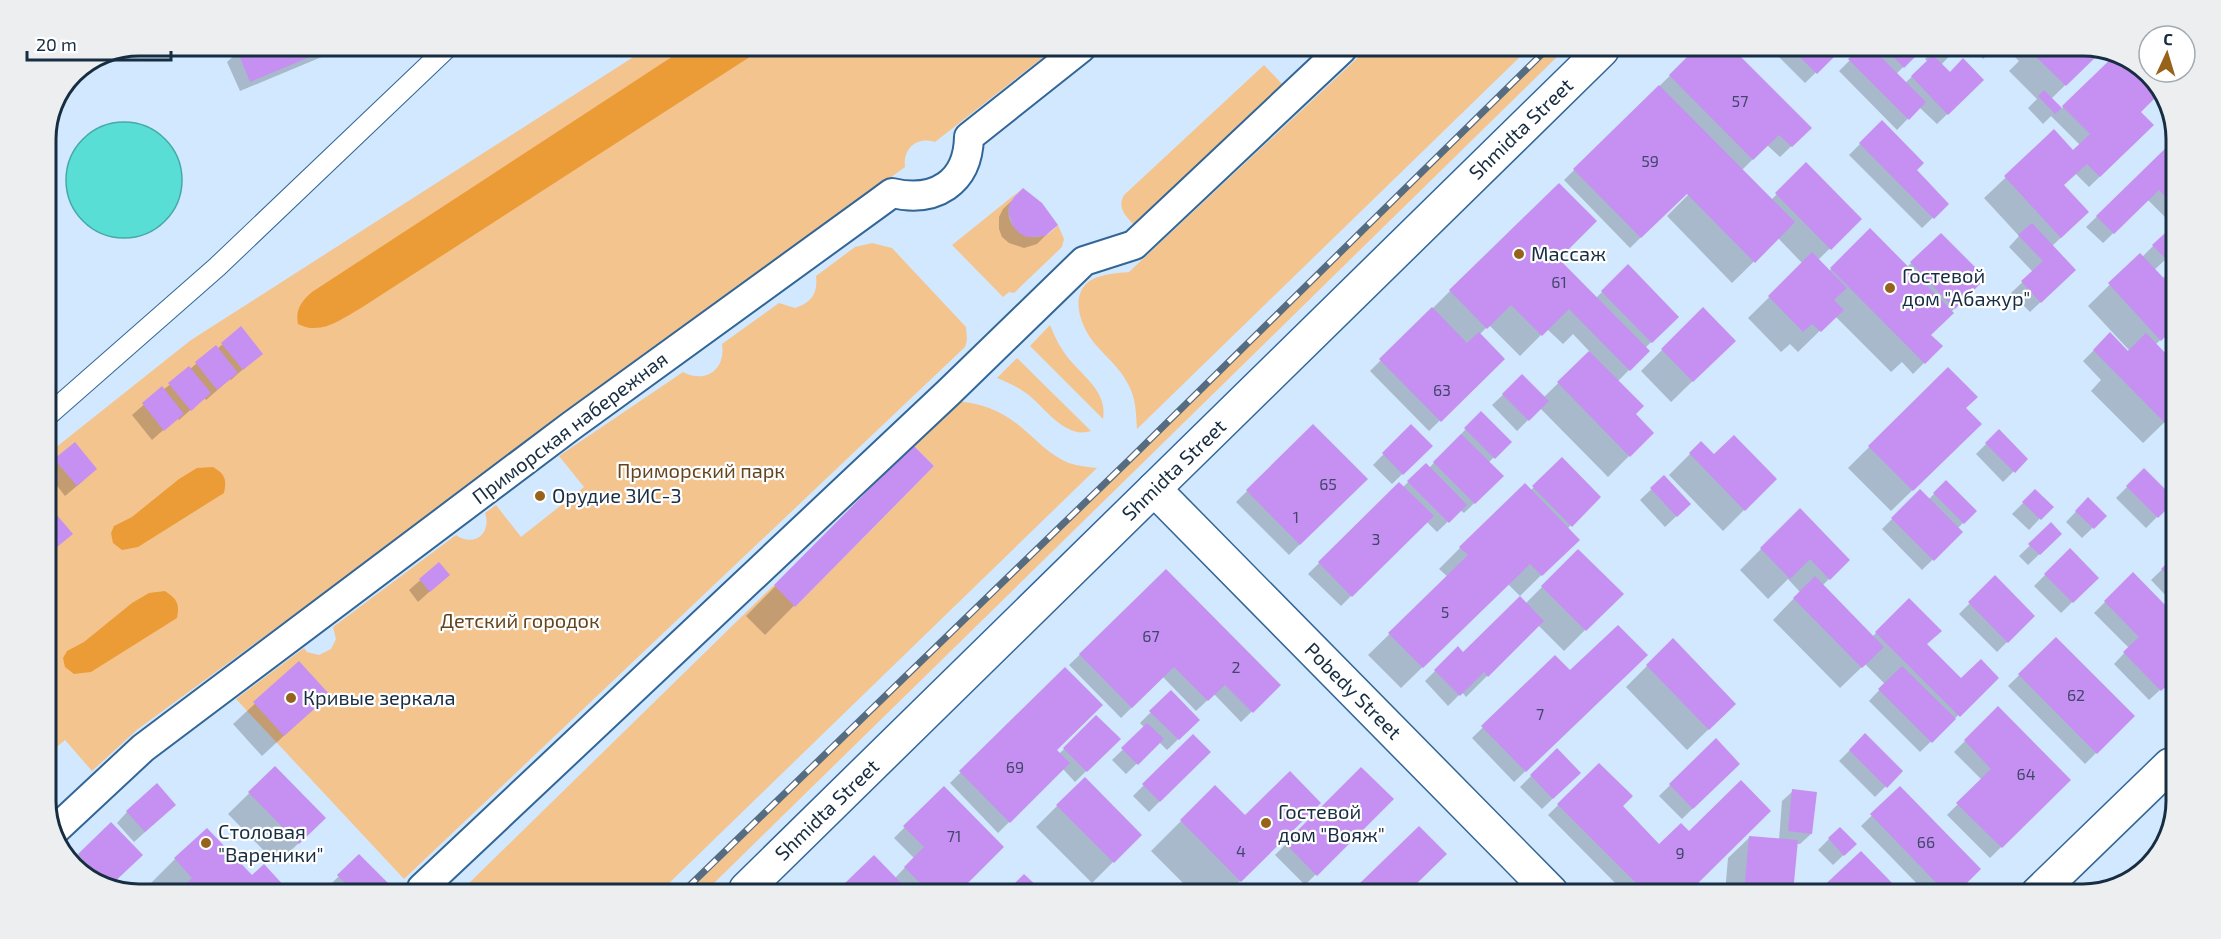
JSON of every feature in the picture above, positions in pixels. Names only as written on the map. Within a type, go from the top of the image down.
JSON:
[{"type":"street","name":"Приморская набережная","points":[[60,826],[143,748],[571,426],[892,193],[920,196],[946,186],[964,164],[969,137],[1071,56]]},
{"type":"street","points":[[426,884],[950,392],[1084,261],[1134,245],[1335,56]]},
{"type":"street","name":"Shmidta Street","points":[[752,884],[1596,56]]},
{"type":"street","name":"Pobedy Street","points":[[1154,489],[1543,884]]},
{"type":"street","points":[[2047,884],[2166,769]]},
{"type":"lane","points":[[56,408],[217,267],[439,56]]},
{"type":"green space","points":[[635,56],[1045,56],[935,142],[922,141],[912,145],[906,154],[905,167],[138,729],[92,771],[65,740],[56,748],[56,447],[191,340]]},
{"type":"green space","points":[[1360,56],[1521,56],[1137,429],[1131,389],[1125,378],[1090,337],[1081,320],[1079,310],[1080,293],[1085,285],[1093,279],[1106,275],[1129,272]]},
{"type":"green space","points":[[1544,56],[1558,56],[713,884],[696,884]]},
{"type":"green space","points":[[1264,65],[1283,85],[1133,224],[1122,208],[1124,195]]},
{"type":"green space","points":[[1023,188],[1014,196],[1009,207],[1010,221],[1013,226],[1023,234],[1036,237],[1047,235],[1058,225],[1064,239],[1062,247],[1014,293],[1009,292],[1003,297],[952,245]]},
{"type":"green space","name":"Приморский парк","points":[[872,243],[892,248],[966,327],[965,347],[404,879],[236,699],[304,648],[307,652],[319,655],[331,649],[336,639],[333,627],[456,535],[469,540],[480,536],[486,527],[485,513],[496,505],[521,537],[584,487],[559,456],[683,372],[699,376],[712,372],[721,361],[722,344],[779,303],[795,308],[806,303],[815,292],[816,276],[855,247]]},
{"type":"green space","points":[[1050,325],[1066,355],[1098,393],[1104,410],[1103,419],[1030,346]]},
{"type":"green space","points":[[1017,358],[1091,431],[1074,431],[1066,427],[1027,394],[997,378]]},
{"type":"green space","points":[[957,401],[999,412],[1014,421],[1049,452],[1062,460],[1097,468],[668,884],[468,884],[774,585],[796,606],[934,466],[913,445]]},
{"type":"shaded area","points":[[673,56],[751,56],[361,308],[331,325],[315,328],[298,324],[300,306],[312,292]]},
{"type":"shaded area","points":[[124,122],[146,127],[165,139],[177,158],[182,180],[177,202],[165,221],[146,233],[124,238],[102,233],[83,221],[71,202],[66,180],[71,158],[83,139],[102,127]]},
{"type":"shaded area","points":[[213,467],[224,477],[224,493],[138,547],[122,550],[113,543],[111,533],[114,526],[132,517],[179,479],[197,468]]},
{"type":"shaded area","points":[[165,591],[177,602],[177,618],[91,672],[74,674],[65,667],[63,658],[67,651],[84,642],[132,603],[149,593]]},
{"type":"building","points":[[239,56],[312,56],[250,82]]},
{"type":"building","points":[[1688,56],[1740,56],[1812,128],[1792,147],[1779,135],[1753,160],[1669,75]]},
{"type":"building","points":[[1799,56],[1835,56],[1817,74]]},
{"type":"building","points":[[1851,56],[1880,56],[1926,102],[1909,120],[1848,59]]},
{"type":"building","points":[[1893,56],[1916,56],[1904,68]]},
{"type":"building","points":[[1934,56],[1950,72],[1963,58],[1984,80],[1948,115],[1911,76]]},
{"type":"building","points":[[2035,56],[2096,57],[2066,86]]},
{"type":"building","points":[[2109,60],[2133,73],[2137,76],[2137,84],[2144,84],[2148,88],[2155,98],[2141,112],[2154,125],[2100,177],[2087,164],[2064,185],[2089,212],[2061,238],[2004,176],[2054,129],[2073,150],[2090,134],[2062,106]]},
{"type":"building","points":[[1659,85],[1795,222],[1755,263],[1687,194],[1641,238],[1573,169]]},
{"type":"building","points":[[2044,90],[2062,108],[2055,114],[2038,96]]},
{"type":"building","points":[[1882,120],[1924,163],[1917,170],[1949,204],[1934,219],[1859,143]]},
{"type":"building","points":[[2165,149],[2165,196],[2159,190],[2114,234],[2096,216]]},
{"type":"building","points":[[1806,162],[1862,219],[1831,250],[1775,193]]},
{"type":"building","points":[[1559,183],[1597,221],[1559,259],[1650,351],[1630,371],[1569,309],[1542,336],[1511,305],[1487,329],[1449,290]]},
{"type":"building","points":[[1023,188],[1042,203],[1058,225],[1045,236],[1027,237],[1013,226],[1009,205]]},
{"type":"building","points":[[2032,223],[2076,270],[2041,303],[2021,281],[2043,261],[2018,235]]},
{"type":"building","points":[[1870,228],[1954,313],[1931,335],[1943,346],[1925,364],[1830,268]]},
{"type":"building","points":[[1941,233],[1986,278],[1955,309],[1910,262]]},
{"type":"building","points":[[2165,233],[2165,258],[2152,245]]},
{"type":"building","points":[[1812,252],[1847,288],[1834,300],[1844,310],[1821,332],[1812,324],[1803,332],[1768,296]]},
{"type":"building","points":[[2140,253],[2165,280],[2165,337],[2161,341],[2108,283]]},
{"type":"building","points":[[1628,264],[1679,317],[1652,343],[1601,291]]},
{"type":"building","points":[[1432,307],[1467,343],[1479,332],[1505,359],[1441,422],[1379,359]]},
{"type":"building","points":[[1703,307],[1736,341],[1693,382],[1661,349]]},
{"type":"building","points":[[241,326],[263,354],[243,370],[221,343]]},
{"type":"building","points":[[2110,332],[2128,351],[2146,333],[2165,353],[2165,423],[2093,350]]},
{"type":"building","points":[[216,345],[238,373],[217,390],[195,362]]},
{"type":"building","points":[[1589,351],[1644,406],[1636,414],[1654,433],[1630,457],[1557,382]]},
{"type":"building","points":[[189,366],[211,393],[191,411],[168,383]]},
{"type":"building","points":[[1948,367],[1978,397],[1966,408],[1982,424],[1913,491],[1868,446]]},
{"type":"building","points":[[1522,374],[1549,401],[1529,421],[1502,394]]},
{"type":"building","points":[[162,386],[184,414],[164,431],[142,403]]},
{"type":"building","points":[[1481,411],[1512,442],[1495,459],[1464,428]]},
{"type":"building","points":[[1313,424],[1368,479],[1300,545],[1246,490]]},
{"type":"building","points":[[1411,424],[1433,446],[1403,475],[1382,453]]},
{"type":"building","points":[[1999,429],[2028,459],[2015,473],[1985,443]]},
{"type":"building","points":[[1461,434],[1504,476],[1475,504],[1433,462]]},
{"type":"building","points":[[1734,435],[1777,479],[1745,511],[1689,453],[1701,441],[1714,454]]},
{"type":"building","points":[[75,442],[97,469],[77,486],[56,461],[56,457]]},
{"type":"building","points":[[913,445],[934,466],[795,607],[774,585]]},
{"type":"building","points":[[1562,457],[1601,497],[1572,527],[1532,486]]},
{"type":"building","points":[[1426,463],[1467,505],[1449,523],[1407,481]]},
{"type":"building","points":[[2144,468],[2166,490],[2166,510],[2158,518],[2126,486]]},
{"type":"building","points":[[1664,475],[1691,504],[1677,517],[1650,488]]},
{"type":"building","points":[[1946,480],[1977,511],[1964,524],[1933,493]]},
{"type":"building","points":[[1399,482],[1434,516],[1352,597],[1318,562]]},
{"type":"building","points":[[1525,483],[1580,540],[1542,576],[1530,564],[1423,668],[1388,633],[1468,555],[1459,547]]},
{"type":"building","points":[[1920,489],[1963,532],[1934,561],[1891,518]]},
{"type":"building","points":[[2035,489],[2054,507],[2041,520],[2022,502]]},
{"type":"building","points":[[2088,497],[2107,516],[2094,529],[2075,511]]},
{"type":"building","points":[[1800,508],[1850,560],[1830,580],[1810,559],[1790,579],[1760,548]]},
{"type":"building","points":[[56,514],[73,534],[56,548]]},
{"type":"building","points":[[2051,522],[2062,534],[2040,555],[2028,544]]},
{"type":"building","points":[[2070,548],[2099,578],[2073,603],[2044,574]]},
{"type":"building","points":[[1578,549],[1624,594],[1586,631],[1541,586]]},
{"type":"building","points":[[439,562],[450,575],[430,592],[419,579]]},
{"type":"building","points":[[1166,569],[1281,685],[1253,713],[1225,685],[1208,701],[1174,667],[1132,708],[1079,654]]},
{"type":"building","points":[[2133,572],[2166,606],[2166,687],[2161,691],[2123,652],[2139,637],[2104,601]]},
{"type":"building","points":[[1995,575],[2035,616],[2008,643],[1968,602]]},
{"type":"building","points":[[1815,576],[1884,647],[1862,668],[1793,598]]},
{"type":"building","points":[[1520,596],[1544,621],[1488,677],[1484,672],[1460,696],[1434,670],[1458,646],[1463,652]]},
{"type":"building","points":[[1909,598],[1942,631],[1927,644],[1961,678],[1981,659],[1999,678],[1960,717],[1875,632]]},
{"type":"building","points":[[1618,625],[1648,655],[1526,772],[1481,726],[1555,655],[1570,670]]},
{"type":"building","points":[[2056,637],[2135,716],[2097,754],[2018,674]]},
{"type":"building","points":[[1673,638],[1736,704],[1709,730],[1646,665]]},
{"type":"building","name":"Кривые зеркала","points":[[299,661],[330,695],[284,736],[253,702]]},
{"type":"building","points":[[1902,666],[1956,719],[1932,743],[1878,689]]},
{"type":"building","points":[[1065,667],[1103,705],[1057,750],[1070,763],[1010,823],[959,771]]},
{"type":"building","points":[[1171,690],[1200,720],[1179,740],[1149,711]]},
{"type":"building","points":[[1998,706],[2071,780],[2002,848],[1956,803],[1991,769],[1964,740]]},
{"type":"building","points":[[1096,715],[1121,739],[1087,772],[1063,748]]},
{"type":"building","points":[[1147,723],[1164,739],[1138,765],[1121,748]]},
{"type":"building","points":[[1865,733],[1903,771],[1887,788],[1849,750]]},
{"type":"building","points":[[1193,734],[1211,752],[1160,802],[1142,784]]},
{"type":"building","points":[[1716,738],[1740,764],[1693,809],[1669,784]]},
{"type":"building","points":[[1557,748],[1581,773],[1553,799],[1530,775]]},
{"type":"building","points":[[1599,763],[1633,796],[1623,806],[1659,844],[1681,823],[1689,831],[1741,780],[1771,811],[1697,884],[1637,884],[1557,804]]},
{"type":"building","points":[[275,766],[326,818],[299,844],[248,792]]},
{"type":"building","points":[[1361,767],[1394,799],[1317,876],[1285,843]]},
{"type":"building","points":[[1290,771],[1321,803],[1241,882],[1180,820],[1215,785],[1245,815]]},
{"type":"building","points":[[1085,777],[1142,835],[1114,863],[1056,805]]},
{"type":"building","points":[[157,783],[176,805],[145,832],[126,811]]},
{"type":"building","points":[[944,786],[1004,847],[967,884],[921,884],[904,867],[924,847],[903,826]]},
{"type":"building","points":[[1900,786],[1981,869],[1966,884],[1937,884],[1870,814]]},
{"type":"building","points":[[1792,789],[1817,792],[1812,834],[1788,831]]},
{"type":"building","points":[[111,822],[143,855],[116,880],[91,868],[78,854]]},
{"type":"building","points":[[1419,826],[1447,854],[1416,884],[1359,884]]},
{"type":"building","points":[[1840,827],[1857,844],[1844,856],[1828,838]]},
{"type":"building","name":"Столовая \"Вареники\"","points":[[207,828],[252,875],[264,864],[282,884],[185,884],[192,878],[174,858]]},
{"type":"building","points":[[1749,836],[1798,840],[1794,884],[1745,884]]},
{"type":"building","points":[[1861,851],[1893,884],[1826,884]]},
{"type":"building","points":[[359,854],[389,884],[346,884],[337,875]]},
{"type":"building","points":[[874,855],[902,884],[844,884]]},
{"type":"building","points":[[1024,874],[1035,884],[1014,884]]},
{"type":"railway","points":[[691,884],[1129,460],[1540,56]]},
{"type":"place","name":"Массаж","points":[[1519,254]]},
{"type":"place","name":"Гостевой дом \"Абажур\"","points":[[1890,288]]},
{"type":"place","name":"Орудие ЗИС-3","points":[[540,496]]},
{"type":"place","name":"Кривые зеркала","points":[[291,698]]},
{"type":"place","name":"Гостевой дом \"Вояж\"","points":[[1266,823]]},
{"type":"place","name":"Столовая \"Вареники\"","points":[[206,843]]},
{"type":"park label","name":"Детский городок","points":[[520,621]]}]
